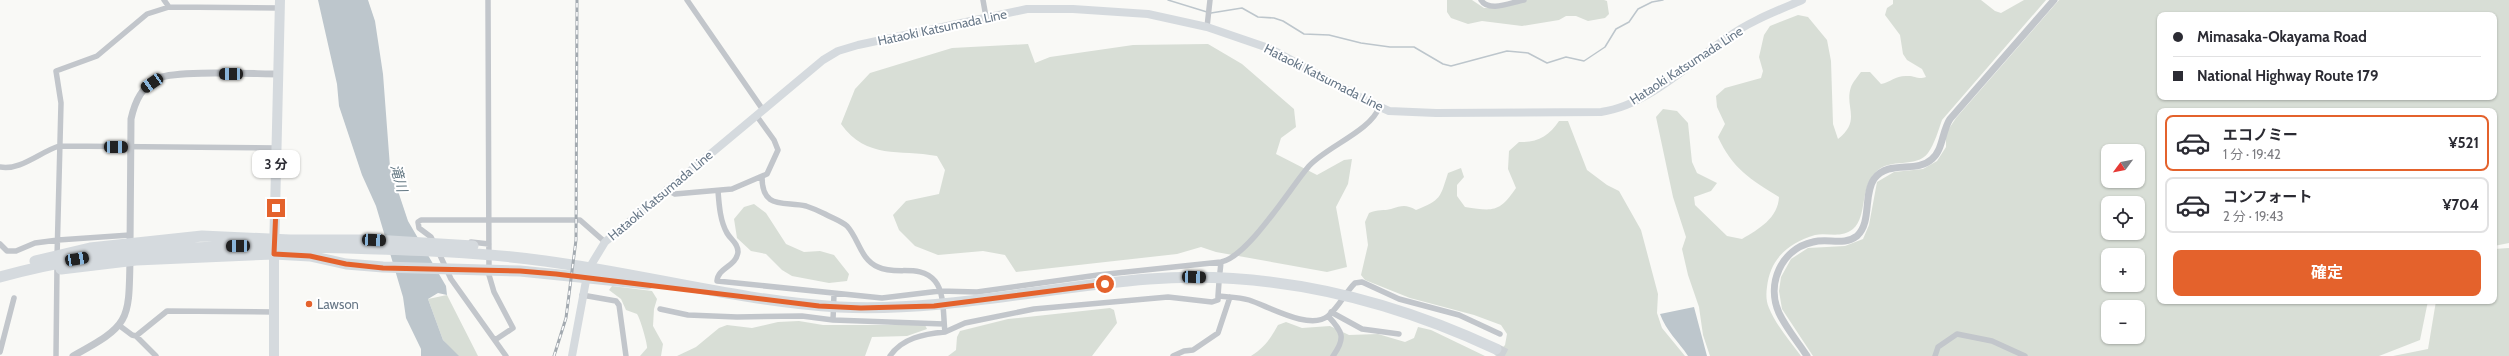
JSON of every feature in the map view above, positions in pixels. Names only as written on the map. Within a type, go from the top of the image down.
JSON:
[{"type":"highway","points":[[274,356],[274,254],[280,4]]},
{"type":"highway","points":[[0,277],[202,236],[480,247],[512,252],[530,259],[598,274],[819,306],[895,308],[975,302],[1150,279],[1242,279],[1314,288],[1359,298],[1419,316],[1496,349]]},
{"type":"highway","points":[[52,266],[133,250],[194,246],[292,247],[375,244]]},
{"type":"highway","points":[[133,250],[310,256],[346,264],[383,268],[598,274]]},
{"type":"main road","name":"Hataoki Katsumada Line","points":[[572,355],[582,295],[588,270],[605,242],[666,189],[823,60],[838,51],[1027,9],[1073,9],[1148,14],[1207,27],[1271,49],[1379,107],[1401,113],[1613,110],[1624,106],[1675,76],[1738,30],[1802,0]]},
{"type":"street","points":[[164,0],[169,7]]},
{"type":"street","points":[[488,0],[489,266],[494,292],[513,328],[495,340]]},
{"type":"street","points":[[666,189],[675,194],[718,191],[746,184],[762,178],[769,172],[778,150],[759,113],[687,0]]},
{"type":"street","points":[[983,0],[986,17]]},
{"type":"street","points":[[1207,27],[1210,0]]},
{"type":"street","points":[[1481,0],[1488,6],[1494,6],[1524,0]]},
{"type":"street","points":[[1807,356],[1779,312],[1774,287],[1782,262],[1790,254],[1812,242],[1850,241],[1858,234],[1863,227],[1870,187],[1875,179],[1889,168],[1924,165],[1933,159],[1938,151],[1944,128],[1950,118],[2054,0]]},
{"type":"street","points":[[56,356],[52,266],[58,240],[61,103],[56,71],[96,56],[147,14],[169,7],[280,4]]},
{"type":"street","points":[[73,356],[82,354],[120,326],[130,300],[133,250],[130,147],[131,119],[135,101],[145,87],[158,78],[168,75],[279,74]]},
{"type":"street","points":[[718,191],[723,224],[735,243],[738,252],[735,262],[720,273],[717,281],[756,283],[834,294],[882,298],[940,293],[978,292],[1098,275],[1220,262],[1234,256],[1257,233],[1311,165],[1370,121],[1379,107]]},
{"type":"street","points":[[0,167],[7,168],[22,164],[46,150],[59,146],[276,148]]},
{"type":"street","points":[[762,178],[762,188],[767,197],[785,205],[806,206],[846,225],[864,255],[876,266],[882,269],[912,270],[923,273],[936,282],[940,293],[945,332]]},
{"type":"street","points":[[506,356],[451,279],[446,265],[431,237],[419,228],[418,222],[421,220],[488,219],[580,220],[605,242]]},
{"type":"street","points":[[431,237],[489,244]]},
{"type":"street","points":[[0,244],[8,251],[16,251],[35,243],[58,240],[133,250]]},
{"type":"street","points":[[1220,262],[1220,272]]},
{"type":"street","points":[[446,265],[489,266]]},
{"type":"street","points":[[890,356],[896,348],[904,342],[931,333],[945,332],[966,324],[1034,309],[1128,302],[1168,297],[1212,302],[1218,300],[1219,282]]},
{"type":"street","points":[[1218,296],[1247,299],[1309,322],[1330,314],[1355,283],[1362,282],[1399,299],[1459,315],[1500,334]]},
{"type":"street","points":[[833,320],[834,294]]},
{"type":"street","points":[[582,295],[616,301],[619,305],[626,356]]},
{"type":"street","points":[[1173,356],[1184,351],[1193,350],[1218,333],[1230,297]]},
{"type":"street","points":[[0,352],[14,298]]},
{"type":"street","points":[[660,309],[688,315],[737,318],[802,316],[833,320],[944,324]]},
{"type":"street","points":[[136,336],[168,311],[274,312]]},
{"type":"street","points":[[1330,314],[1362,329],[1399,334]]},
{"type":"street","points":[[1330,314],[1342,338],[1342,344],[1333,356]]},
{"type":"street","points":[[120,326],[132,335],[136,336],[156,356]]},
{"type":"street","points":[[1935,356],[1938,347],[1957,334],[1992,341],[2025,356]]},
{"type":"shaded area","points":[[318,0],[368,0],[375,21],[383,74],[390,167],[408,221],[446,286],[447,295],[438,293],[428,299],[443,340],[459,356],[421,356],[421,349],[406,318],[403,297],[376,206],[362,175],[339,106],[337,84]]},
{"type":"shaded area","points":[[1447,0],[1472,0],[1484,8],[1497,8],[1526,0],[1604,0],[1607,1],[1609,14],[1605,18],[1588,21],[1576,16],[1566,16],[1559,20],[1522,26],[1482,21],[1468,24],[1451,18],[1447,12]]},
{"type":"shaded area","points":[[1893,0],[1981,0],[1995,11],[2001,13],[2024,0],[2046,0],[1942,120],[1928,153],[1917,161],[1888,165],[1876,172],[1867,186],[1861,217],[1853,229],[1839,235],[1820,234],[1805,238],[1789,248],[1776,260],[1769,277],[1766,292],[1767,303],[1775,321],[1801,356],[1710,356],[1703,335],[1699,307],[1688,275],[1682,249],[1686,237],[1673,197],[1656,117],[1663,109],[1677,111],[1688,123],[1692,162],[1697,173],[1717,183],[1711,191],[1694,197],[1695,205],[1727,236],[1742,239],[1761,227],[1771,217],[1778,204],[1779,197],[1743,172],[1723,148],[1718,137],[1725,124],[1717,107],[1716,96],[1725,88],[1761,78],[1763,71],[1759,57],[1764,35],[1770,26],[1798,15],[1808,17],[1827,40],[1831,61],[1833,124],[1838,139],[1849,126],[1851,113],[1849,94],[1854,81],[1861,72],[1870,72],[1881,84],[1904,76],[1921,78],[1926,77],[1922,69],[1907,60],[1903,54],[1900,35],[1885,15],[1887,8],[1893,4]]},
{"type":"shaded area","points":[[2059,0],[2509,0],[2509,243],[2497,245],[2497,108],[2157,108],[2157,304],[2427,304],[2420,340],[2379,356],[1813,356],[1782,309],[1779,291],[1781,277],[1791,259],[1808,248],[1845,246],[1863,239],[1869,225],[1877,182],[1894,172],[1923,169],[1937,161],[1946,147],[1946,133],[1956,118]]},
{"type":"shaded area","points":[[1028,44],[1035,63],[1050,57],[1133,45],[1208,44],[1242,64],[1294,109],[1296,127],[1281,138],[1276,154],[1317,175],[1344,160],[1352,159],[1348,184],[1336,207],[1347,267],[1327,272],[1216,252],[1201,247],[1177,254],[1016,272],[1005,255],[983,251],[938,255],[915,246],[899,230],[893,215],[906,201],[939,194],[945,170],[937,156],[884,151],[862,143],[851,135],[841,124],[855,89],[870,73],[952,48]]},
{"type":"shaded area","points":[[1559,121],[1568,121],[1587,170],[1607,185],[1619,191],[1641,230],[1658,294],[1657,313],[1662,328],[1685,356],[1495,356],[1505,345],[1507,334],[1501,325],[1474,315],[1410,298],[1365,280],[1361,275],[1368,245],[1365,222],[1369,213],[1401,206],[1406,206],[1416,210],[1424,207],[1435,200],[1441,193],[1448,173],[1461,168],[1464,177],[1457,185],[1457,196],[1465,207],[1489,209],[1500,206],[1516,188],[1508,169],[1509,151],[1519,142],[1542,138],[1551,131]]},
{"type":"shaded area","points":[[754,204],[766,213],[786,244],[804,252],[820,251],[834,255],[849,274],[847,281],[829,283],[792,276],[782,270],[766,254],[751,251],[737,238],[734,219],[744,207]]},
{"type":"shaded area","points":[[2509,248],[2509,356],[2393,356],[2428,349],[2436,304],[2497,304],[2497,249]]},
{"type":"shaded area","points":[[612,286],[652,291],[657,299],[654,309],[653,326],[663,344],[661,356],[640,356],[647,346],[644,331],[638,316],[637,314],[626,310],[621,299],[609,290]]},
{"type":"shaded area","points":[[447,295],[478,356],[457,356],[443,340],[428,299]]},
{"type":"shaded area","points":[[1694,307],[1707,356],[1688,356],[1669,331],[1660,314]]},
{"type":"shaded area","points":[[1110,308],[1114,310],[1117,323],[1092,356],[948,356],[956,350],[957,337],[960,331],[1008,319]]},
{"type":"shaded area","points":[[799,321],[823,325],[925,325],[927,329],[907,336],[872,337],[865,356],[677,356],[696,347],[719,328],[727,325],[752,328],[778,322]]},
{"type":"shaded area","points":[[1286,322],[1302,328],[1330,326],[1349,335],[1378,334],[1405,342],[1414,338],[1418,327],[1431,330],[1485,356],[1251,356],[1260,350],[1267,342],[1278,325]]},
{"type":"waterway","points":[[1168,0],[1207,12]]},
{"type":"waterway","points":[[1211,13],[1242,8],[1258,17],[1274,18],[1283,21],[1304,34],[1329,35],[1361,43],[1390,47],[1414,47],[1443,64],[1451,66],[1507,51],[1528,53],[1547,63],[1566,57],[1584,61],[1605,47],[1616,29],[1629,22],[1638,9],[1652,2],[1663,0]]},
{"type":"tunnel","points":[[1496,349],[1509,356]]},
{"type":"railway","points":[[554,356],[566,318],[576,240],[577,0]]},
{"type":"place","name":"Lawson","points":[[309,304]]},
{"type":"route","points":[[276,208],[274,254],[310,256],[346,264],[383,268],[520,271],[570,275],[726,293],[819,306],[861,308],[934,306],[975,302],[1105,284]]},
{"type":"water label","name":"滝川","points":[[399,178]]}]
